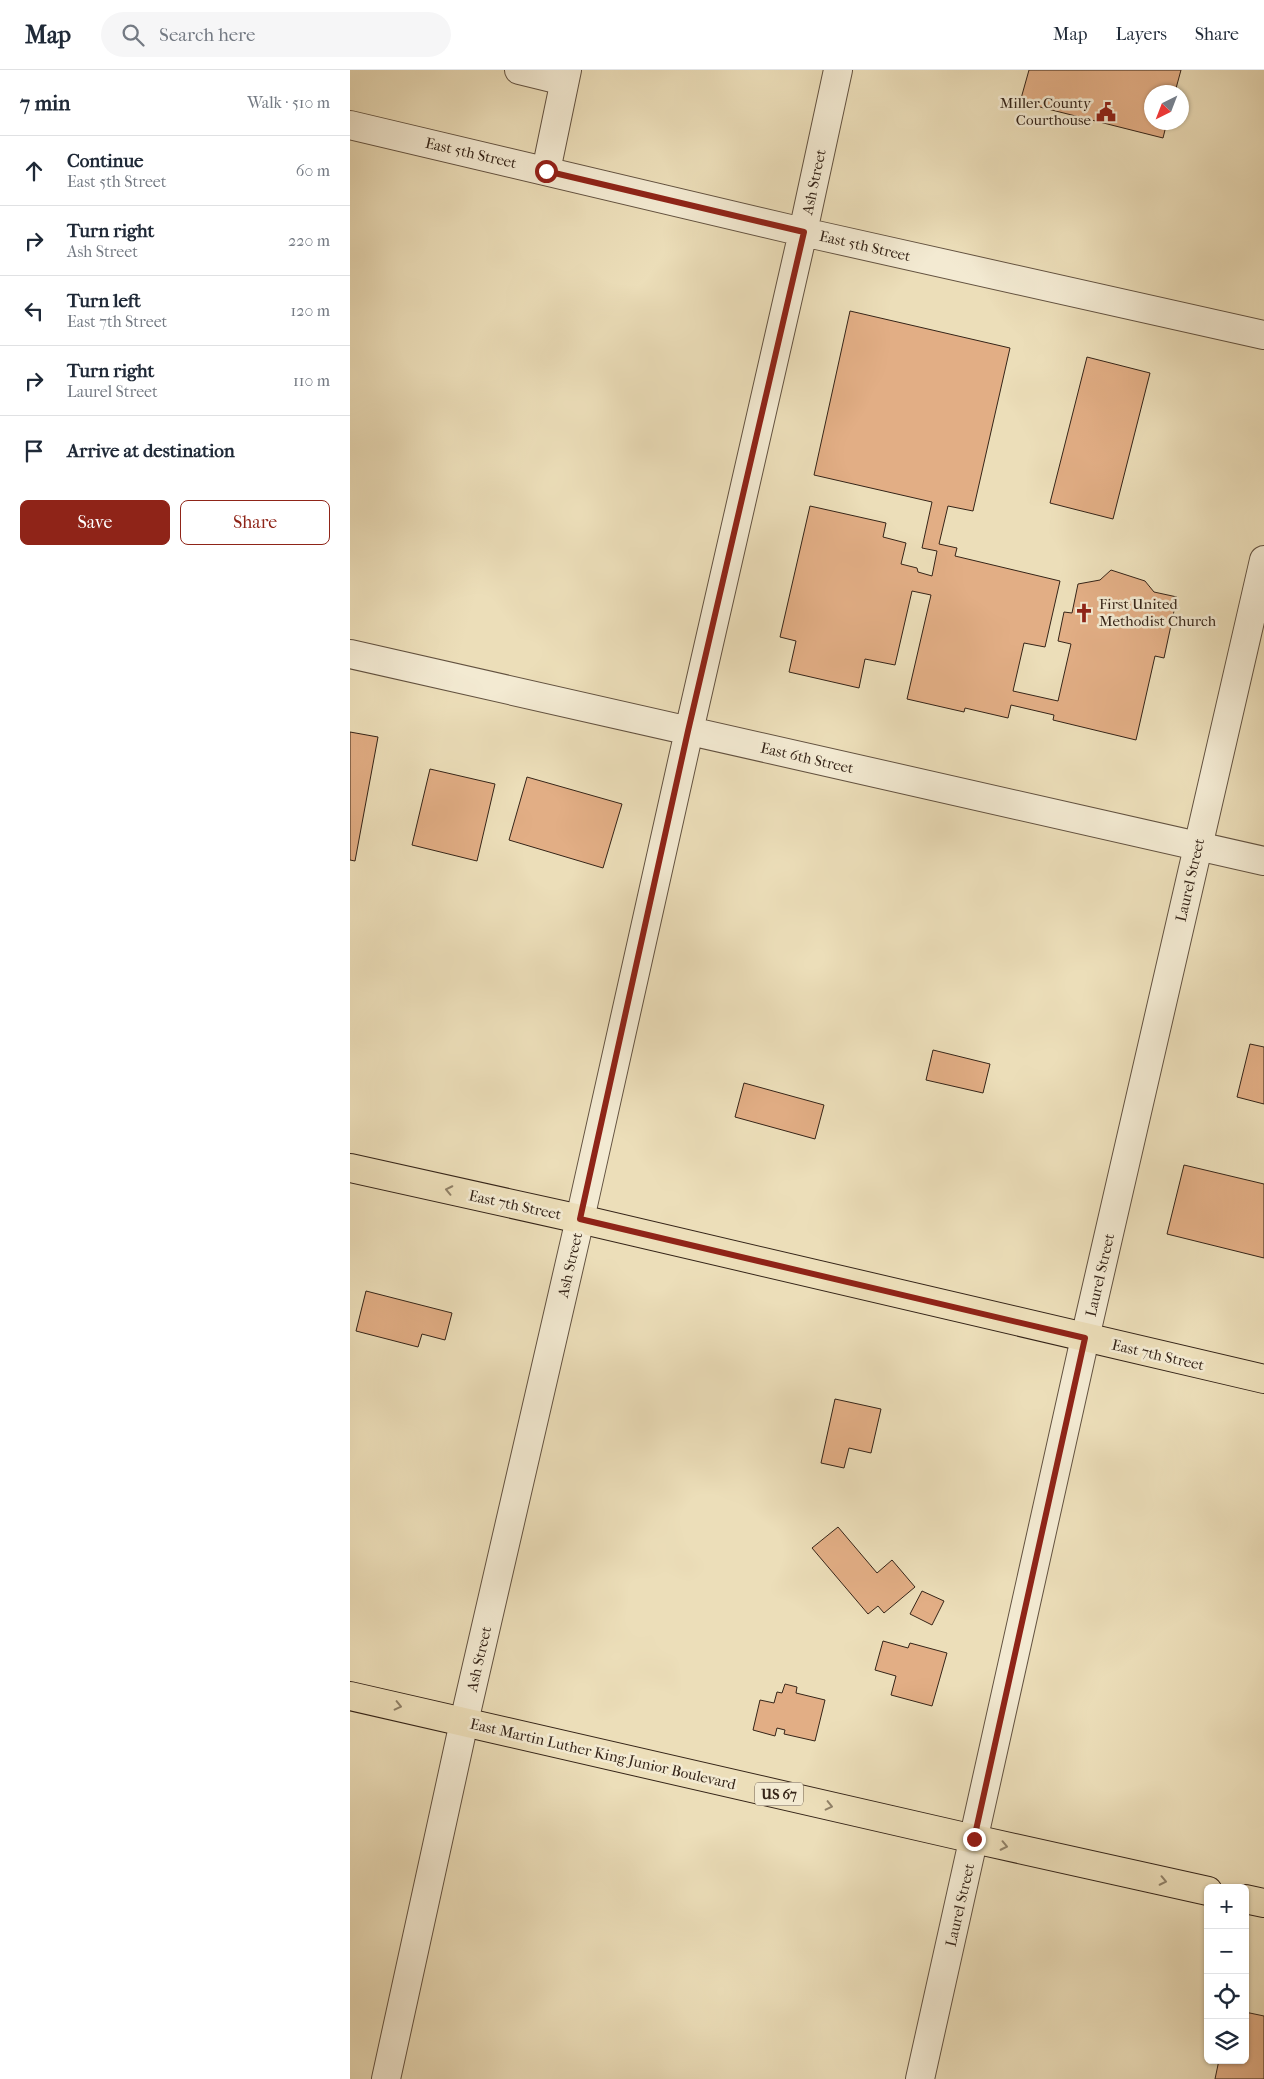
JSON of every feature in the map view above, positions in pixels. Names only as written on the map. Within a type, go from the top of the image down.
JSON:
[{"type":"main road","name":"East 7th Street","points":[[350,1168],[580,1219],[1264,1379]]},
{"type":"main road","name":"East Martin Luther King Junior Boulevard","points":[[350,1696],[974,1839],[1204,1889]]},
{"type":"main road","points":[[1249,1900],[1264,1903]]},
{"type":"street","points":[[520,70],[565,75],[546,171]]},
{"type":"street","name":"Ash Street","points":[[386,2079],[464,1722],[580,1219],[688,731],[804,232],[838,70]]},
{"type":"street","name":"East 5th Street","points":[[350,125],[804,232],[1264,335]]},
{"type":"street","name":"Laurel Street","points":[[920,2079],[1085,1338],[1264,560]]},
{"type":"street","name":"East 6th Street","points":[[350,654],[1264,861]]},
{"type":"building","name":"Miller County Courthouse","points":[[1029,70],[1181,70],[1177,85],[1144,85],[1144,130],[1165,130],[1163,138],[1020,102]]},
{"type":"building","points":[[850,311],[1010,348],[973,511],[948,506],[939,544],[957,548],[955,556],[1060,581],[1045,647],[1024,643],[1013,691],[1058,701],[1071,644],[1058,641],[1064,612],[1072,613],[1078,584],[1100,580],[1111,570],[1145,581],[1154,592],[1177,597],[1164,658],[1155,656],[1136,740],[1053,720],[1054,715],[1011,705],[1008,718],[965,708],[964,712],[907,699],[931,595],[912,591],[895,665],[865,659],[859,688],[789,672],[796,641],[780,637],[810,506],[886,523],[883,537],[906,543],[901,564],[917,568],[918,572],[932,576],[937,551],[922,548],[932,502],[814,475]]},
{"type":"building","points":[[1087,357],[1150,373],[1113,519],[1050,503]]},
{"type":"building","points":[[350,732],[378,737],[355,861],[350,860]]},
{"type":"building","points":[[430,769],[495,784],[477,861],[412,845]]},
{"type":"building","points":[[527,777],[622,804],[603,868],[509,840]]},
{"type":"building","points":[[1250,1044],[1264,1047],[1264,1104],[1237,1097]]},
{"type":"building","points":[[933,1050],[990,1064],[983,1093],[926,1080]]},
{"type":"building","points":[[744,1083],[824,1105],[815,1139],[735,1117]]},
{"type":"building","points":[[1184,1165],[1264,1184],[1264,1258],[1167,1234]]},
{"type":"building","points":[[366,1291],[452,1313],[445,1340],[422,1334],[418,1347],[356,1331]]},
{"type":"building","points":[[835,1399],[881,1409],[871,1453],[849,1448],[844,1468],[821,1463]]},
{"type":"building","points":[[838,1527],[877,1573],[892,1560],[915,1587],[884,1613],[878,1606],[868,1614],[812,1548]]},
{"type":"building","points":[[922,1591],[944,1601],[932,1625],[910,1614]]},
{"type":"building","points":[[883,1641],[908,1648],[910,1643],[947,1653],[932,1706],[891,1695],[896,1676],[875,1670]]},
{"type":"building","points":[[785,1684],[797,1687],[796,1693],[825,1700],[815,1741],[784,1734],[785,1730],[777,1728],[775,1736],[753,1730],[760,1700],[774,1703],[777,1692],[782,1693]]},
{"type":"building","points":[[1249,2013],[1264,2016],[1264,2079],[1215,2079],[1218,2064],[1249,2064]]},
{"type":"place","name":"Miller County Courthouse","points":[[1106,112]]},
{"type":"place","name":"First United Methodist Church","points":[[1084,613]]},
{"type":"route","points":[[546,171],[804,232],[688,731],[580,1219],[1085,1338],[974,1839]]}]
